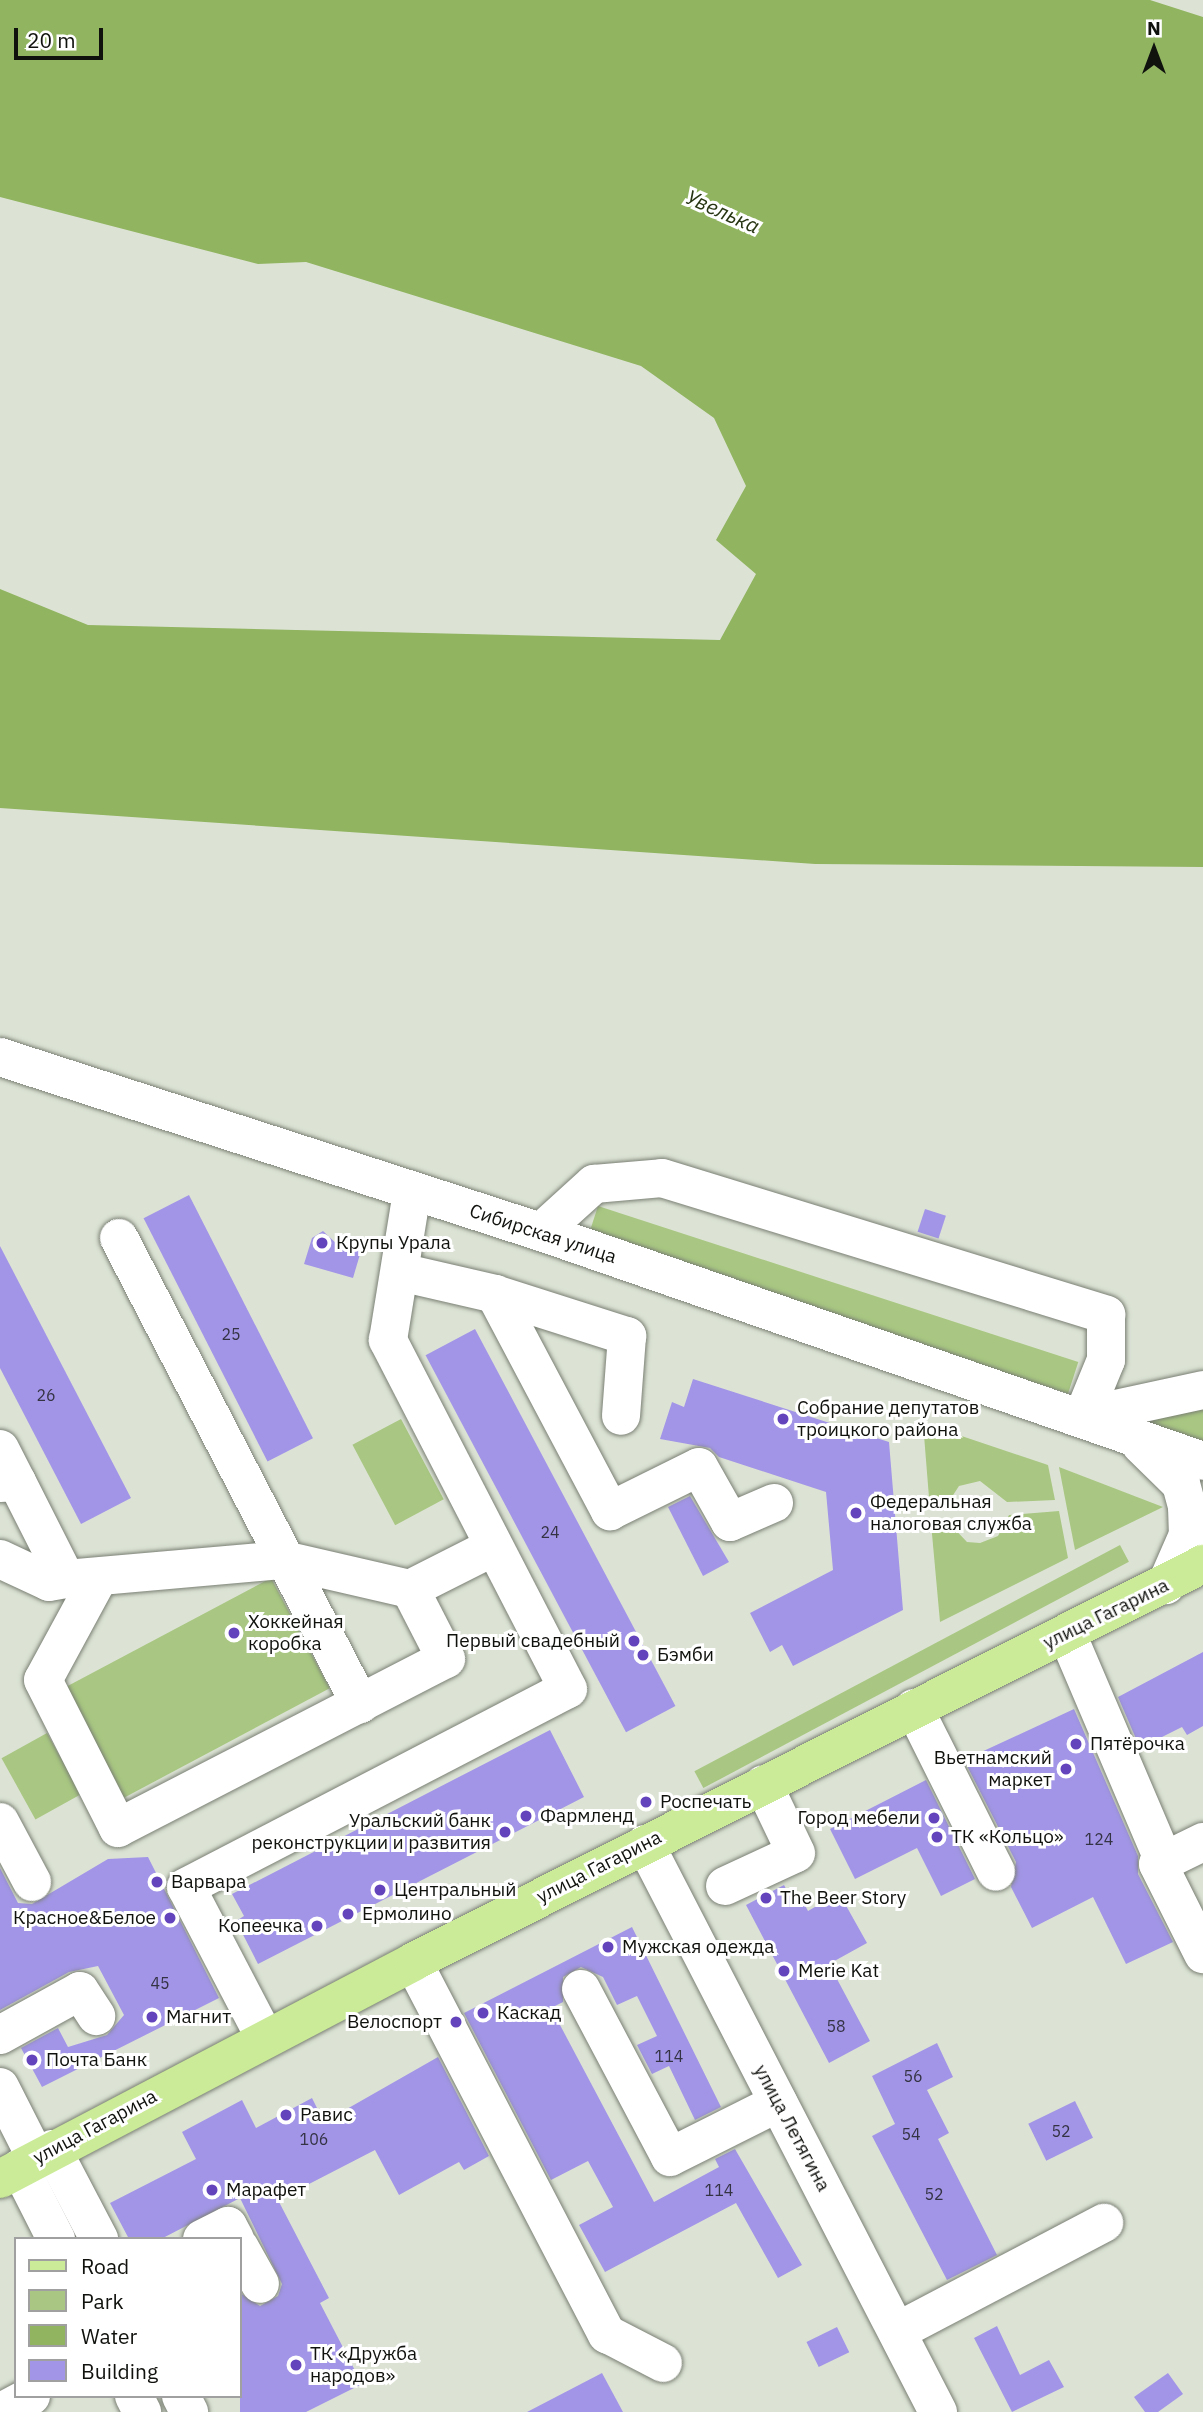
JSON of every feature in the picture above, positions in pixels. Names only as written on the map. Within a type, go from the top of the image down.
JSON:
[{"type":"main road","name":"улица Гагарина","points":[[27,2164],[412,1962],[914,1708],[1166,1586],[1203,1564]]},
{"type":"street","name":"Сибирская улица","points":[[0,1057],[541,1232],[1083,1416],[1203,1461]]},
{"type":"street","points":[[541,1232],[594,1184],[662,1178],[1106,1315],[1106,1360],[1083,1416]]},
{"type":"street","points":[[265,2038],[186,1887],[568,1689],[388,1340],[412,1192]]},
{"type":"street","points":[[119,1238],[360,1704]]},
{"type":"street","points":[[400,1272],[495,1294],[627,1336],[621,1416]]},
{"type":"street","points":[[495,1294],[610,1511],[699,1467],[730,1522],[774,1503]]},
{"type":"street","points":[[1083,1416],[1203,1390]]},
{"type":"street","name":"Сибирская улица","points":[[1128,1435],[1181,1484],[1187,1507],[1188,1535],[1166,1586]]},
{"type":"street","points":[[0,1449],[8,1482],[83,1578]]},
{"type":"street","points":[[0,1559],[49,1581],[284,1560],[410,1589],[493,1546]]},
{"type":"street","points":[[83,1578],[43,1680],[118,1828],[446,1659],[410,1589]]},
{"type":"street","points":[[1067,1634],[1164,1861]]},
{"type":"street","points":[[914,1708],[996,1872]]},
{"type":"street","points":[[725,1886],[796,1853],[763,1784]]},
{"type":"street","points":[[0,1822],[32,1882]]},
{"type":"street","points":[[1203,1842],[1158,1864],[1203,1954]]},
{"type":"street","name":"улица Летягина","points":[[645,1844],[938,2412]]},
{"type":"street","points":[[412,1962],[607,2334],[663,2363]]},
{"type":"street","points":[[580,1989],[670,2157],[778,2103]]},
{"type":"street","points":[[0,2035],[80,1991],[96,2016]]},
{"type":"street","points":[[0,2087],[55,2237]]},
{"type":"street","points":[[27,2164],[97,2237]]},
{"type":"street","points":[[898,2331],[1104,2223]]},
{"type":"street","points":[[206,2237],[228,2226],[234,2237]]},
{"type":"street","points":[[242,2252],[260,2284]]},
{"type":"street","points":[[1,2412],[28,2398]]},
{"type":"green space","points":[[598,1206],[1078,1362],[1068,1393],[588,1237]]},
{"type":"green space","points":[[1203,1406],[1203,1451],[1130,1427]]},
{"type":"green space","points":[[401,1419],[444,1499],[395,1525],[352,1445]]},
{"type":"green space","points":[[923,1423],[1048,1465],[1055,1500],[1007,1502],[980,1481],[959,1486],[944,1509],[930,1510]]},
{"type":"green space","points":[[1059,1467],[1163,1507],[1075,1550]]},
{"type":"green space","points":[[1059,1511],[1068,1558],[940,1622],[931,1523],[948,1522],[967,1542],[980,1543],[998,1536],[1009,1515]]},
{"type":"green space","points":[[1120,1545],[1129,1562],[703,1788],[694,1771]]},
{"type":"green space","name":"Хоккейная коробка","points":[[271,1578],[330,1688],[123,1798],[64,1688]]},
{"type":"green space","points":[[47,1733],[81,1794],[35,1819],[2,1758]]},
{"type":"water","name":"Увелька","points":[[0,0],[1150,0],[1203,17],[1203,867],[815,864],[0,808],[0,589],[88,625],[720,640],[756,574],[716,540],[746,486],[714,418],[641,366],[306,262],[258,264],[0,197]]},
{"type":"building","points":[[189,1195],[313,1438],[267,1461],[144,1218]]},
{"type":"building","points":[[925,1209],[946,1216],[939,1239],[918,1232]]},
{"type":"building","points":[[323,1231],[339,1246],[361,1251],[353,1278],[304,1264],[312,1238]]},
{"type":"building","points":[[0,1246],[131,1498],[81,1524],[0,1368]]},
{"type":"building","points":[[475,1329],[675,1706],[626,1732],[426,1355]]},
{"type":"building","points":[[693,1379],[889,1442],[903,1610],[793,1666],[782,1645],[770,1652],[750,1613],[833,1570],[826,1492],[719,1457],[710,1448],[660,1439],[672,1402],[684,1407]]},
{"type":"building","points":[[690,1496],[729,1562],[703,1576],[668,1507]]},
{"type":"building","points":[[1203,1652],[1203,1726],[1187,1735],[1182,1727],[1140,1748],[1118,1697]]},
{"type":"building","points":[[1074,1709],[1138,1856],[1138,1874],[1173,1942],[1126,1964],[1093,1897],[1032,1928],[1011,1887],[1016,1862],[964,1760]]},
{"type":"building","points":[[550,1730],[584,1797],[258,1964],[236,1921],[244,1916],[232,1894]]},
{"type":"building","points":[[926,1780],[975,1879],[941,1896],[917,1848],[855,1879],[830,1829]]},
{"type":"building","points":[[148,1857],[219,1998],[42,2087],[21,2048],[58,2028],[68,2047],[107,2035],[124,2015],[98,1966],[69,1972],[0,2010],[0,1868],[18,1903],[32,1904],[108,1859]]},
{"type":"building","points":[[784,1885],[791,1898],[799,1894],[808,1911],[839,1893],[867,1943],[829,1964],[870,2041],[829,2063],[746,1905]]},
{"type":"building","points":[[632,1927],[721,2107],[695,2120],[669,2066],[652,2074],[637,2045],[657,2036],[637,1996],[617,2005],[603,1977],[581,1967],[563,1977],[563,2002],[551,2008],[654,2202],[719,2167],[715,2159],[735,2149],[802,2265],[778,2278],[736,2203],[605,2272],[579,2225],[613,2207],[588,2161],[551,2180],[464,2013]]},
{"type":"building","points":[[937,2043],[953,2077],[927,2090],[949,2133],[938,2139],[997,2255],[947,2280],[872,2136],[895,2124],[872,2076]]},
{"type":"building","points":[[438,2057],[489,2156],[464,2170],[459,2162],[399,2195],[375,2150],[278,2200],[329,2298],[320,2303],[362,2384],[306,2412],[240,2412],[242,2294],[260,2306],[278,2296],[282,2284],[240,2198],[165,2237],[128,2237],[110,2203],[196,2159],[182,2132],[242,2100],[256,2128],[312,2098],[324,2122]]},
{"type":"building","points":[[1075,2101],[1093,2138],[1046,2161],[1028,2124]]},
{"type":"building","points":[[997,2326],[1020,2375],[1049,2360],[1064,2387],[1012,2412],[974,2338]]},
{"type":"building","points":[[837,2327],[849,2352],[819,2367],[806,2342]]},
{"type":"building","points":[[602,2373],[623,2412],[527,2412]]},
{"type":"building","points":[[1168,2373],[1183,2394],[1158,2412],[1145,2412],[1134,2397]]},
{"type":"place","name":"Крупы Урала","points":[[322,1243]]},
{"type":"place","name":"Собрание депутатов троицкого района","points":[[783,1419]]},
{"type":"place","name":"Федеральная налоговая служба","points":[[856,1513]]},
{"type":"place","name":"Хоккейная коробка","points":[[234,1633]]},
{"type":"place","name":"Первый свадебный","points":[[634,1641]]},
{"type":"place","name":"Бэмби","points":[[643,1655]]},
{"type":"place","name":"Пятёрочка","points":[[1076,1744]]},
{"type":"place","name":"Вьетнамский маркет","points":[[1066,1769]]},
{"type":"place","name":"Роспечать","points":[[646,1802]]},
{"type":"place","name":"Фармленд","points":[[526,1816]]},
{"type":"place","name":"Город мебели","points":[[934,1818]]},
{"type":"place","name":"Уральский банк реконструкции и развития","points":[[505,1832]]},
{"type":"place","name":"ТК «Кольцо»","points":[[937,1837]]},
{"type":"place","name":"Варвара","points":[[157,1882]]},
{"type":"place","name":"Центральный","points":[[380,1890]]},
{"type":"place","name":"The Beer Story","points":[[766,1898]]},
{"type":"place","name":"Ермолино","points":[[348,1914]]},
{"type":"place","name":"Красное&Белое","points":[[170,1918]]},
{"type":"place","name":"Копеечка","points":[[317,1926]]},
{"type":"place","name":"Мужская одежда","points":[[608,1947]]},
{"type":"place","name":"Merie Kat","points":[[784,1971]]},
{"type":"place","name":"Каскад","points":[[483,2013]]},
{"type":"place","name":"Магнит","points":[[152,2017]]},
{"type":"place","name":"Велоспорт","points":[[456,2022]]},
{"type":"place","name":"Почта Банк","points":[[32,2060]]},
{"type":"place","name":"Равис","points":[[286,2115]]},
{"type":"place","name":"Марафет","points":[[212,2190]]},
{"type":"place","name":"ТК «Дружба народов»","points":[[296,2365]]}]
